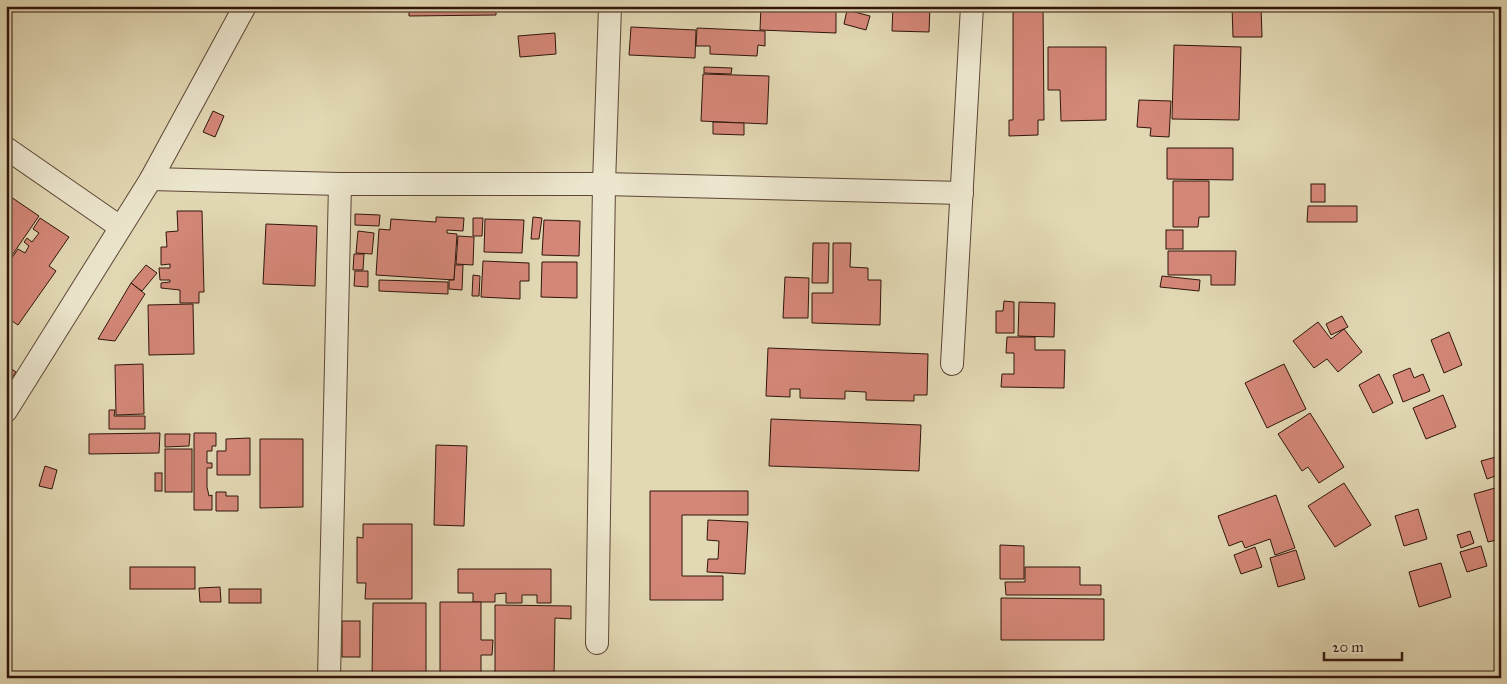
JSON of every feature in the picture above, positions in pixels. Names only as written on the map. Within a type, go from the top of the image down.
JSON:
[{"type":"street","points":[[6,411],[151,179],[245,6]]},
{"type":"street","points":[[597,643],[604,184],[610,6]]},
{"type":"street","points":[[952,364],[972,6]]},
{"type":"street","points":[[6,148],[120,227]]},
{"type":"street","points":[[151,179],[340,184],[604,184],[962,193]]},
{"type":"street","points":[[329,678],[340,184]]},
{"type":"building","points":[[386,6],[496,6],[496,15],[409,16],[409,11],[386,11]]},
{"type":"building","points":[[761,6],[822,6],[822,9],[836,9],[836,33],[760,30]]},
{"type":"building","points":[[893,6],[930,6],[929,32],[892,31]]},
{"type":"building","points":[[1013,6],[1043,6],[1044,120],[1038,120],[1038,135],[1009,136],[1009,120],[1013,120]]},
{"type":"building","points":[[1232,6],[1261,6],[1262,37],[1233,37]]},
{"type":"building","points":[[847,10],[870,16],[866,30],[844,24]]},
{"type":"building","points":[[631,27],[696,30],[695,58],[629,55]]},
{"type":"building","points":[[697,28],[765,31],[765,46],[758,45],[757,56],[710,54],[710,46],[696,46]]},
{"type":"building","points":[[555,33],[556,54],[520,57],[518,36]]},
{"type":"building","points":[[1174,45],[1241,47],[1239,120],[1172,119]]},
{"type":"building","points":[[1048,47],[1106,47],[1106,120],[1061,121],[1060,90],[1048,90]]},
{"type":"building","points":[[704,67],[732,68],[731,74],[704,73]]},
{"type":"building","points":[[703,74],[769,76],[767,124],[701,121]]},
{"type":"building","points":[[1139,100],[1171,101],[1169,137],[1150,136],[1151,128],[1137,127]]},
{"type":"building","points":[[213,111],[224,116],[215,137],[203,132]]},
{"type":"building","points":[[713,122],[744,123],[744,135],[713,134]]},
{"type":"building","points":[[1167,148],[1233,148],[1233,180],[1167,179]]},
{"type":"building","points":[[1173,181],[1209,181],[1209,217],[1199,217],[1198,227],[1173,227]]},
{"type":"building","points":[[1311,184],[1325,184],[1325,202],[1311,202]]},
{"type":"building","points":[[11,197],[39,216],[6,264],[6,216],[9,212],[6,210],[6,203]]},
{"type":"building","points":[[1308,206],[1357,206],[1357,222],[1307,222]]},
{"type":"building","points":[[177,211],[202,211],[204,292],[199,292],[199,303],[180,303],[180,290],[161,288],[161,283],[170,282],[170,280],[160,280],[159,268],[170,268],[170,264],[161,265],[161,247],[167,247],[166,232],[178,231]]},
{"type":"building","points":[[355,214],[380,215],[379,226],[355,225]]},
{"type":"building","points":[[436,217],[464,218],[463,231],[447,230],[447,233],[457,234],[454,280],[376,275],[379,229],[390,230],[391,219],[436,222]]},
{"type":"building","points":[[533,217],[542,218],[539,239],[531,239]]},
{"type":"building","points":[[40,218],[69,237],[49,266],[56,271],[18,325],[6,317],[6,281],[10,274],[6,271],[6,266],[18,249],[25,253],[29,246],[24,242],[27,238],[32,242],[39,233],[33,229]]},
{"type":"building","points":[[473,218],[483,218],[482,236],[473,236]]},
{"type":"building","points":[[485,219],[524,220],[522,253],[484,252]]},
{"type":"building","points":[[544,220],[580,221],[579,256],[542,255]]},
{"type":"building","points":[[266,224],[317,226],[315,286],[263,284]]},
{"type":"building","points":[[1166,230],[1183,230],[1183,249],[1166,249]]},
{"type":"building","points":[[358,231],[374,233],[372,254],[356,253]]},
{"type":"building","points":[[458,236],[474,237],[473,265],[456,264]]},
{"type":"building","points":[[813,243],[829,243],[828,283],[812,283]]},
{"type":"building","points":[[833,243],[851,243],[850,267],[868,268],[868,280],[881,280],[880,325],[812,323],[812,293],[833,293]]},
{"type":"building","points":[[1168,251],[1236,251],[1235,285],[1211,285],[1211,275],[1168,275]]},
{"type":"building","points":[[354,254],[364,254],[363,270],[353,270]]},
{"type":"building","points":[[483,261],[529,263],[529,281],[520,281],[520,299],[481,297]]},
{"type":"building","points":[[542,262],[577,262],[577,298],[541,297]]},
{"type":"building","points":[[146,265],[157,273],[142,291],[131,283]]},
{"type":"building","points":[[455,265],[463,265],[462,290],[449,289],[449,280],[454,280]]},
{"type":"building","points":[[355,271],[368,271],[368,287],[354,286]]},
{"type":"building","points":[[473,275],[480,276],[479,296],[472,296]]},
{"type":"building","points":[[1162,276],[1200,280],[1199,291],[1160,287]]},
{"type":"building","points":[[785,277],[809,278],[808,318],[783,318]]},
{"type":"building","points":[[379,280],[448,282],[448,294],[379,291]]},
{"type":"building","points":[[131,283],[145,294],[115,341],[98,339]]},
{"type":"building","points":[[1004,301],[1014,302],[1014,333],[996,333],[996,311],[1003,311]]},
{"type":"building","points":[[1019,302],[1055,303],[1054,337],[1018,336]]},
{"type":"building","points":[[193,304],[194,354],[149,355],[148,305]]},
{"type":"building","points":[[1342,316],[1348,327],[1331,335],[1326,324]]},
{"type":"building","points":[[1318,322],[1331,339],[1344,329],[1362,352],[1338,372],[1327,359],[1314,368],[1293,341]]},
{"type":"building","points":[[1449,332],[1462,365],[1444,373],[1431,340]]},
{"type":"building","points":[[1007,337],[1035,337],[1035,350],[1065,350],[1064,388],[1001,387],[1002,374],[1014,374],[1014,353],[1006,353]]},
{"type":"building","points":[[768,348],[928,354],[927,395],[914,395],[914,401],[866,400],[866,392],[845,391],[845,399],[800,398],[800,389],[790,389],[790,397],[766,396]]},
{"type":"building","points":[[143,364],[144,414],[116,415],[115,365]]},
{"type":"building","points":[[1284,364],[1306,409],[1267,428],[1245,383]]},
{"type":"building","points":[[6,365],[16,372],[12,378],[16,381],[6,396]]},
{"type":"building","points":[[1410,368],[1414,378],[1423,374],[1430,391],[1403,402],[1393,375]]},
{"type":"building","points":[[1379,374],[1393,403],[1373,413],[1359,385]]},
{"type":"building","points":[[1443,395],[1456,427],[1426,439],[1413,408]]},
{"type":"building","points":[[109,410],[115,410],[114,416],[145,416],[145,429],[109,429]]},
{"type":"building","points":[[1310,413],[1344,467],[1319,483],[1308,467],[1302,471],[1278,434]]},
{"type":"building","points":[[771,419],[921,425],[919,471],[769,466]]},
{"type":"building","points":[[160,433],[159,453],[89,454],[89,434]]},
{"type":"building","points":[[194,433],[216,433],[216,446],[212,446],[212,451],[207,451],[207,463],[212,463],[212,468],[207,468],[207,487],[209,496],[212,495],[212,510],[194,510]]},
{"type":"building","points":[[165,434],[190,434],[189,446],[165,447]]},
{"type":"building","points":[[250,438],[250,475],[217,475],[217,451],[226,451],[226,439]]},
{"type":"building","points":[[260,439],[303,439],[303,507],[260,508]]},
{"type":"building","points":[[436,445],[467,446],[464,526],[434,525]]},
{"type":"building","points":[[165,449],[192,449],[192,492],[165,492]]},
{"type":"building","points":[[1496,457],[1501,474],[1487,479],[1481,461]]},
{"type":"building","points":[[45,466],[57,470],[52,489],[39,486]]},
{"type":"building","points":[[155,473],[162,473],[162,491],[155,491]]},
{"type":"building","points":[[1344,483],[1371,525],[1335,547],[1308,506]]},
{"type":"building","points":[[1495,488],[1501,508],[1501,539],[1488,542],[1474,494]]},
{"type":"building","points":[[650,491],[748,491],[748,515],[682,515],[682,576],[723,576],[723,600],[650,600]]},
{"type":"building","points":[[216,492],[226,492],[226,496],[238,496],[238,511],[216,511]]},
{"type":"building","points":[[1276,495],[1295,548],[1275,555],[1270,539],[1245,548],[1242,541],[1229,546],[1218,516]]},
{"type":"building","points":[[1418,509],[1427,539],[1404,546],[1395,516]]},
{"type":"building","points":[[708,520],[748,522],[745,574],[707,572],[708,559],[718,559],[719,541],[707,540]]},
{"type":"building","points":[[363,524],[412,524],[412,599],[365,599],[366,583],[357,583],[357,537],[363,538]]},
{"type":"building","points":[[1470,531],[1474,543],[1461,548],[1457,535]]},
{"type":"building","points":[[1000,545],[1024,546],[1024,579],[1000,579]]},
{"type":"building","points":[[1481,546],[1487,566],[1467,572],[1460,552]]},
{"type":"building","points":[[1255,547],[1262,567],[1241,574],[1234,555]]},
{"type":"building","points":[[1296,550],[1305,579],[1278,587],[1270,558]]},
{"type":"building","points":[[1441,563],[1451,597],[1419,607],[1409,572]]},
{"type":"building","points":[[130,567],[195,567],[195,589],[130,589]]},
{"type":"building","points":[[1025,567],[1080,567],[1080,585],[1101,585],[1101,595],[1006,595],[1005,582],[1025,582]]},
{"type":"building","points":[[458,569],[551,569],[551,603],[537,603],[537,595],[522,595],[522,603],[506,603],[506,593],[495,594],[495,602],[473,602],[473,593],[458,593]]},
{"type":"building","points":[[220,587],[221,602],[200,602],[199,588]]},
{"type":"building","points":[[229,589],[261,589],[261,603],[229,603]]},
{"type":"building","points":[[1001,598],[1104,599],[1104,640],[1001,640]]},
{"type":"building","points":[[440,602],[481,602],[481,640],[493,640],[492,655],[481,655],[481,676],[440,676]]},
{"type":"building","points":[[373,603],[426,603],[426,677],[372,677]]},
{"type":"building","points":[[495,605],[571,606],[571,619],[555,618],[554,678],[495,678]]},
{"type":"building","points":[[342,621],[360,621],[360,657],[342,657]]}]
